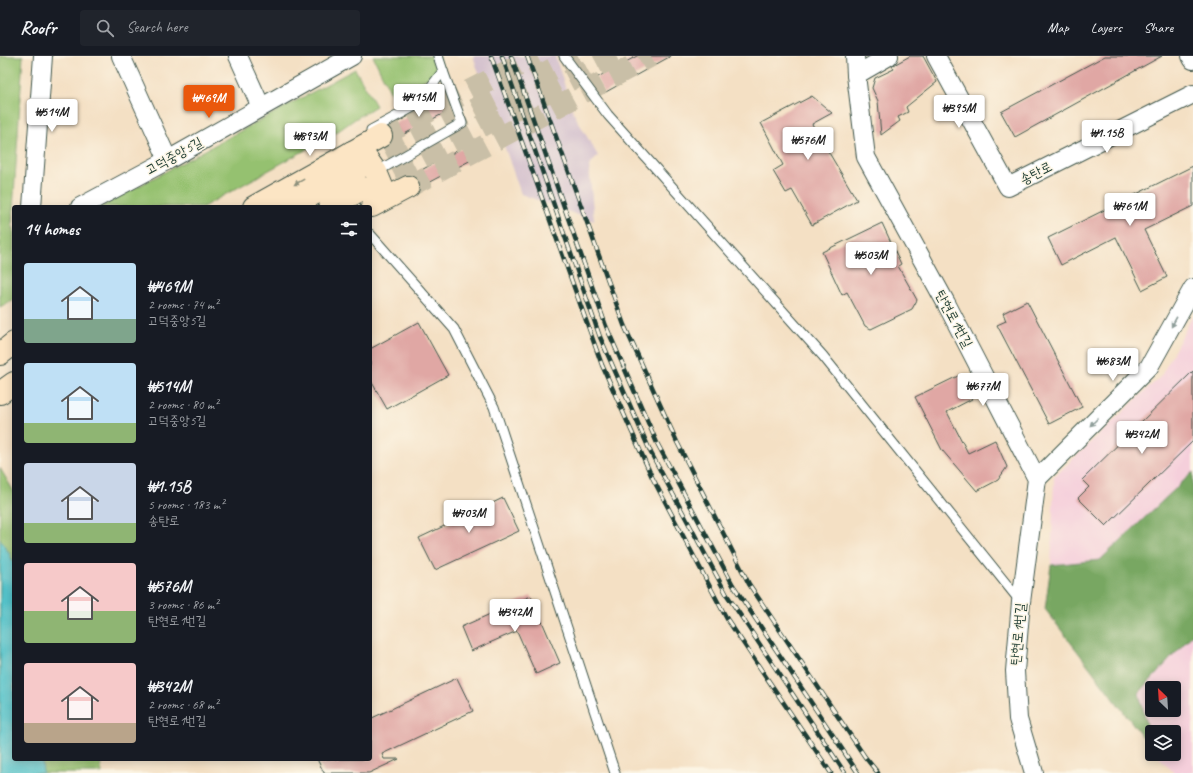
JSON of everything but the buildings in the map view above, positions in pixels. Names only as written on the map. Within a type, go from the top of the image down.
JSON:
[{"type":"main road","points":[[333,205],[366,182],[381,136]]},
{"type":"main road","points":[[258,205],[327,167],[366,182],[408,187]]},
{"type":"main road","points":[[296,205],[366,182]]},
{"type":"main road","points":[[0,354],[12,345]]},
{"type":"main road","points":[[0,361],[12,357]]},
{"type":"main road","points":[[0,394],[12,385]]},
{"type":"main road","points":[[0,394],[12,391]]},
{"type":"street","points":[[32,205],[43,56]]},
{"type":"street","points":[[121,56],[168,160]]},
{"type":"street","points":[[238,56],[261,107]]},
{"type":"street","name":"고덕중앙5길","points":[[84,205],[168,160],[352,56]]},
{"type":"street","name":"탄현로1번길","points":[[855,56],[866,157],[946,303],[1037,479],[1021,602],[1015,671],[1018,719],[1034,773]]},
{"type":"street","points":[[856,75],[889,56]]},
{"type":"street","name":"송탄로","points":[[936,56],[1008,187],[1193,94]]},
{"type":"street","points":[[1191,56],[1193,60]]},
{"type":"street","points":[[1037,479],[1149,367],[1193,288]]},
{"type":"lane","points":[[366,182],[462,123],[438,56]]},
{"type":"lane","points":[[564,56],[608,115],[823,356],[1021,602]]},
{"type":"lane","points":[[327,167],[366,133],[417,105],[444,72]]},
{"type":"lane","points":[[372,236],[454,329],[494,406],[616,773]]},
{"type":"shaded area","points":[[473,56],[555,56],[574,114],[598,156],[589,166],[594,221],[521,194]]},
{"type":"shaded area","points":[[1193,315],[1193,472],[1100,560],[1051,565],[1054,477],[1161,376]]},
{"type":"shaded area","points":[[1193,634],[1193,773],[1174,773],[1163,761],[1181,761],[1181,725],[1147,725],[1145,717],[1181,717],[1181,681],[1150,681]]},
{"type":"shaded area","points":[[1145,686],[1145,717],[1139,693]]},
{"type":"green space","points":[[0,56],[23,56],[13,205],[12,205],[12,300],[0,307]]},
{"type":"green space","points":[[373,56],[439,56],[443,71],[392,96]]},
{"type":"green space","points":[[355,69],[376,106],[334,134],[207,205],[104,205]]},
{"type":"green space","points":[[0,468],[12,489],[12,761],[100,761],[102,773],[0,773]]},
{"type":"green space","points":[[1193,472],[1193,634],[1150,681],[1145,681],[1145,686],[1139,693],[1147,725],[1145,725],[1145,740],[1045,609],[1051,565],[1100,560]]},
{"type":"water","points":[[0,539],[12,560],[12,761],[42,761],[43,773],[0,773]]},
{"type":"tunnel","points":[[381,136],[537,56]]},
{"type":"tunnel","points":[[357,170],[578,56]]},
{"type":"tunnel","points":[[364,188],[616,56]]},
{"type":"tunnel","points":[[408,187],[651,56]]},
{"type":"railway","points":[[491,56],[602,365],[652,477],[727,619],[831,773]]},
{"type":"railway","points":[[502,56],[600,337],[651,453],[727,595],[845,773]]},
{"type":"railway","points":[[511,56],[606,326],[657,443],[733,585],[858,773]]},
{"type":"railway","points":[[527,56],[624,325],[677,442],[749,584],[865,757],[878,773]]}]
